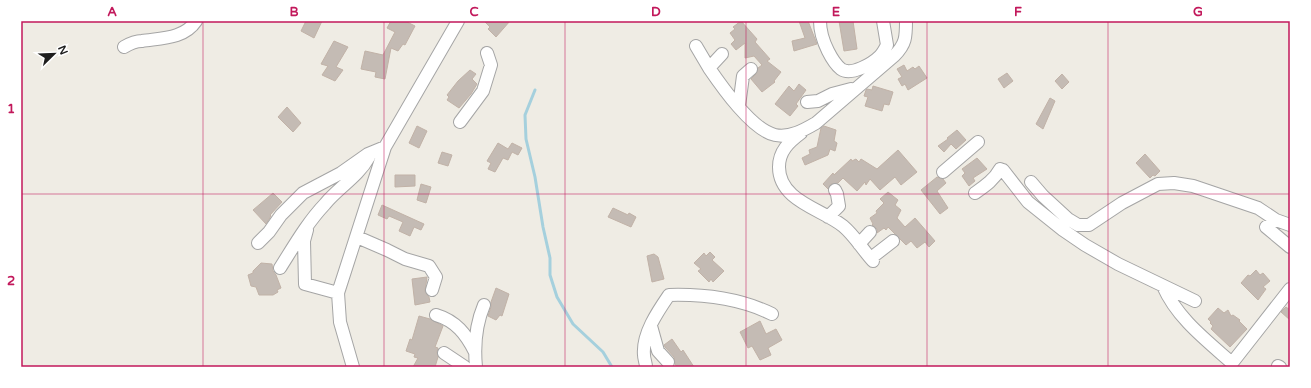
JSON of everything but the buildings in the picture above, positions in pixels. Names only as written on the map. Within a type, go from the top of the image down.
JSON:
[{"type":"street","points":[[124,47],[141,40],[155,40],[179,35],[184,33],[196,21]]},
{"type":"street","points":[[354,367],[340,322],[338,293],[385,147],[458,21]]},
{"type":"street","points":[[820,21],[820,31],[832,58],[840,69],[848,72],[856,71],[880,56],[887,45],[883,21]]},
{"type":"street","points":[[893,241],[872,259],[855,237],[842,225],[791,194],[783,184],[779,169],[779,157],[793,139],[816,123],[903,47],[906,35],[906,21]]},
{"type":"street","points":[[696,46],[709,68],[739,106],[762,130],[775,135],[787,135],[804,131]]},
{"type":"street","points":[[460,122],[483,90],[491,64],[487,53]]},
{"type":"street","points":[[709,68],[722,54]]},
{"type":"street","points":[[739,106],[743,76],[751,69]]},
{"type":"street","points":[[807,102],[818,101],[832,94],[858,87]]},
{"type":"street","points":[[943,172],[978,142]]},
{"type":"street","points":[[258,242],[269,232],[281,215],[303,193],[341,173],[372,152],[385,147]]},
{"type":"street","points":[[280,268],[309,223],[325,204],[364,166],[372,152]]},
{"type":"street","points":[[975,193],[988,184],[1001,169],[1028,202],[1063,230],[1118,264],[1194,301]]},
{"type":"street","points":[[1031,182],[1043,196],[1068,219],[1078,225],[1089,225],[1122,203],[1158,184],[1174,183],[1193,186],[1258,208],[1276,220],[1290,225]]},
{"type":"street","points":[[828,217],[839,206],[835,190]]},
{"type":"street","points":[[1276,220],[1266,227],[1290,247]]},
{"type":"street","points":[[309,223],[304,241],[305,284],[338,293]]},
{"type":"street","points":[[860,244],[870,232]]},
{"type":"street","points":[[357,237],[405,259],[429,266],[436,277],[432,290]]},
{"type":"street","points":[[1163,286],[1167,296],[1194,329],[1232,364],[1290,289]]},
{"type":"street","points":[[646,367],[644,354],[648,335],[656,314],[669,295],[693,294],[735,300],[756,306],[772,314]]},
{"type":"street","points":[[476,367],[478,319],[484,305]]},
{"type":"street","points":[[436,315],[446,318],[460,328],[476,353]]},
{"type":"street","points":[[651,326],[658,351],[668,362]]},
{"type":"street","points":[[444,353],[465,367]]},
{"type":"waterway","points":[[535,90],[525,115],[526,139],[535,177],[543,227],[550,258],[550,275],[557,297],[573,324],[603,352],[612,367]]}]
